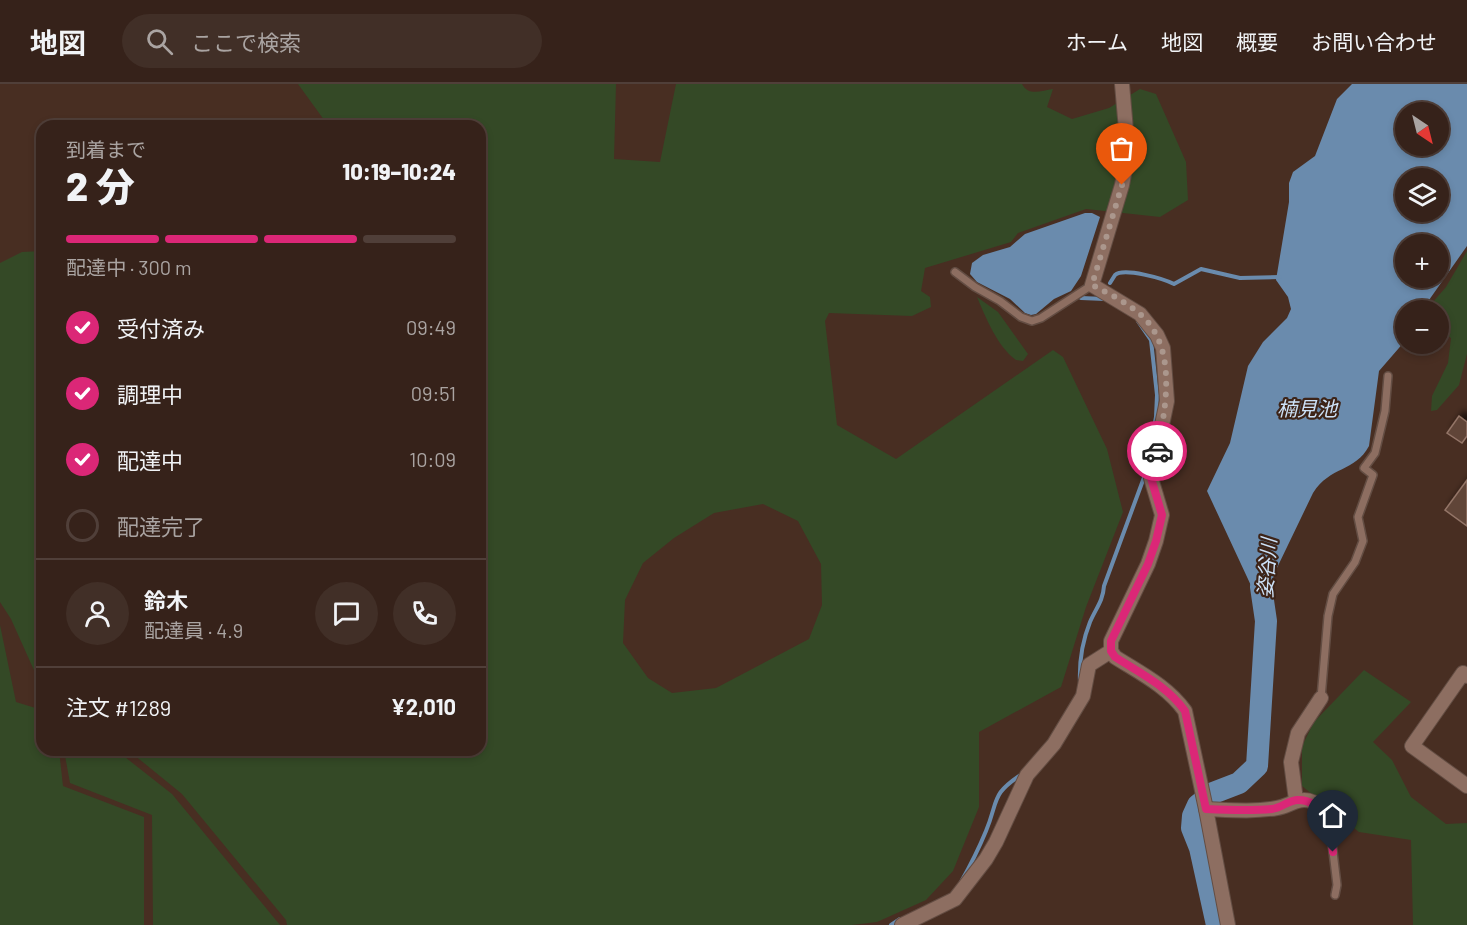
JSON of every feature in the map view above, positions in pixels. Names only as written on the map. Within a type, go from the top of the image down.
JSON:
[{"type":"street","points":[[1122,84],[1128,153],[1122,185],[1092,285],[1140,314],[1157,335],[1163,348],[1167,401],[1151,478],[1162,515],[1148,564],[1111,641],[1111,651],[1115,657],[1163,688],[1185,711],[1228,925]]},
{"type":"street","points":[[902,925],[955,899],[986,859],[1027,775],[1054,744],[1083,696],[1089,665],[1111,651]]},
{"type":"street","points":[[1467,676],[1463,673],[1412,746],[1467,786]]},
{"type":"street","points":[[1296,800],[1291,762],[1298,733],[1321,698]]},
{"type":"street","points":[[1206,808],[1272,809],[1280,808],[1296,800],[1313,802],[1319,808],[1331,835]]},
{"type":"lane","points":[[956,272],[1021,317],[1032,321],[1041,318],[1092,285]]},
{"type":"lane","points":[[1321,698],[1328,616],[1333,594],[1355,562],[1363,541],[1358,517],[1373,475],[1364,468],[1375,453],[1385,411],[1388,376]]},
{"type":"lane","points":[[1331,835],[1335,895]]},
{"type":"green space","points":[[298,84],[616,84],[614,159],[660,162],[676,84],[1022,84],[1031,91],[1053,89],[1047,107],[1072,119],[1109,108],[1140,89],[1156,94],[1186,162],[1188,200],[1160,217],[1086,209],[1018,233],[1011,242],[925,268],[921,291],[930,297],[931,307],[912,316],[829,313],[825,321],[837,425],[896,459],[1053,350],[1063,357],[1107,449],[1123,512],[1086,607],[1061,687],[979,732],[979,807],[953,871],[926,900],[877,922],[852,925],[287,925],[286,920],[182,794],[135,756],[486,756],[486,120],[324,120]],"holes":[[[763,504],[798,521],[821,564],[822,605],[809,639],[716,688],[672,693],[648,678],[623,643],[625,600],[643,563],[674,538],[714,513]]]},
{"type":"green space","points":[[36,251],[36,675],[11,619],[0,602],[0,263],[22,252]]},
{"type":"green space","points":[[1467,251],[1467,354],[1459,385],[1437,410],[1431,411],[1432,396],[1448,363],[1451,338],[1449,337],[1449,300],[1435,300],[1445,288],[1449,288],[1449,282]]},
{"type":"green space","points":[[977,297],[998,312],[1028,354],[1023,361],[1016,360],[1003,347]]},
{"type":"green space","points":[[0,625],[16,702],[36,708],[36,756],[60,756],[63,786],[144,817],[144,925],[0,925]]},
{"type":"green space","points":[[1364,670],[1411,702],[1373,742],[1392,760],[1411,797],[1446,824],[1467,823],[1467,925],[1413,925],[1411,840],[1359,832],[1302,786],[1302,746],[1314,722]]},
{"type":"green space","points":[[65,756],[124,756],[172,794],[280,925],[153,925],[152,815],[70,783]]},
{"type":"water","name":"楠見池","points":[[1352,84],[1467,84],[1467,246],[1449,272],[1449,234],[1395,234],[1395,288],[1437,288],[1429,300],[1395,300],[1395,353],[1379,371],[1369,446],[1357,461],[1320,484],[1313,493],[1275,572],[1269,590],[1254,592],[1207,491],[1230,443],[1248,366],[1263,342],[1287,318],[1291,309],[1288,297],[1276,280],[1289,202],[1289,183],[1293,172],[1315,156],[1337,99]]},
{"type":"water","points":[[1085,213],[1092,213],[1100,217],[1081,276],[1071,291],[1054,299],[1036,314],[1025,313],[1010,299],[977,282],[970,274],[972,263],[983,255],[1010,247],[1025,234]]},
{"type":"building","points":[[1459,416],[1467,422],[1467,436],[1462,443],[1447,433]]},
{"type":"building","points":[[1467,480],[1467,526],[1445,510]]},
{"type":"waterway","points":[[1110,283],[1115,275],[1127,272],[1174,284],[1201,269],[1240,278],[1280,277]]},
{"type":"waterway","points":[[1081,298],[1105,299]]},
{"type":"waterway","points":[[1138,321],[1151,340],[1157,395],[1156,417],[1149,453]]},
{"type":"waterway","points":[[1080,683],[1080,667],[1087,629],[1101,600],[1104,586],[1146,472]]},
{"type":"waterway","name":"姿谷川","points":[[1217,925],[1200,848],[1192,828],[1193,816],[1198,805],[1213,793],[1239,783],[1257,766],[1266,621],[1261,587],[1264,561]]},
{"type":"waterway","points":[[961,882],[983,837],[1000,793],[1022,774]]},
{"type":"waterway","points":[[891,925],[900,919]]},
{"type":"way so far","points":[[1122,185],[1092,285],[1140,314],[1157,335],[1163,348],[1167,401],[1157,451]]},
{"type":"route","points":[[1157,451],[1151,478],[1162,515],[1148,564],[1111,641],[1111,651],[1115,657],[1157,683],[1176,699],[1185,711],[1206,809],[1255,810],[1280,808],[1296,800],[1313,802],[1319,808],[1331,835],[1333,852]]}]
